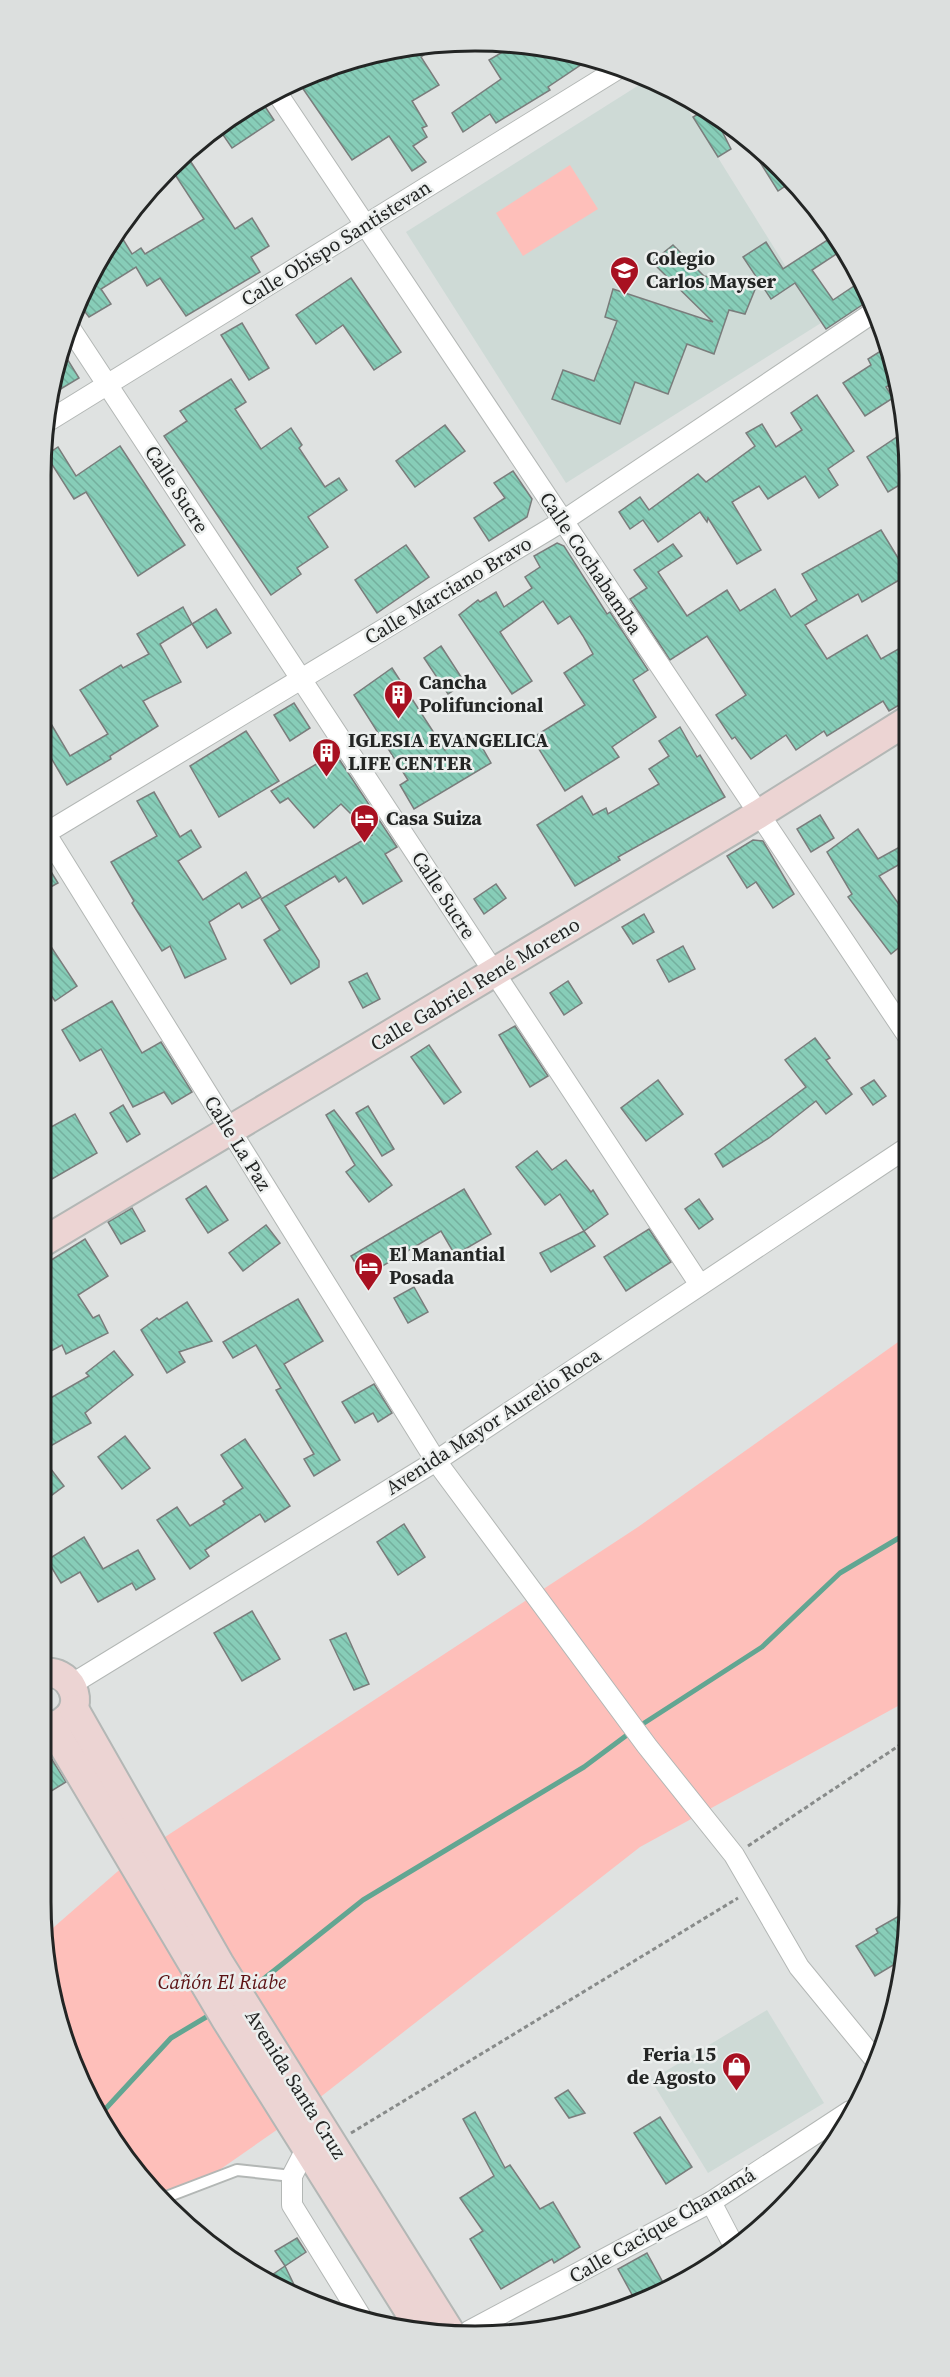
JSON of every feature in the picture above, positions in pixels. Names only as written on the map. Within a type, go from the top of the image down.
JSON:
[{"type":"main road","name":"Calle Gabriel René Moreno","points":[[51,1236],[759,814],[899,725]]},
{"type":"main road","name":"Avenida Santa Cruz","points":[[51,1723],[65,1720],[55,1679]]},
{"type":"main road","name":"Avenida Santa Cruz","points":[[55,1679],[211,1971]]},
{"type":"main road","name":"Avenida Santa Cruz","points":[[51,1731],[211,1971],[321,2145],[445,2325]]},
{"type":"main road","name":"Avenida Santa Cruz","points":[[321,2145],[417,2322]]},
{"type":"street","name":"Calle Obispo Santistevan","points":[[55,417],[610,74]]},
{"type":"street","name":"Calle Cochabamba","points":[[281,98],[899,1023]]},
{"type":"street","name":"Calle Marciano Bravo","points":[[51,826],[563,521],[868,316]]},
{"type":"street","name":"Calle Sucre","points":[[75,336],[700,1285]]},
{"type":"street","name":"Calle La Paz","points":[[51,845],[436,1461],[647,1746],[734,1855],[755,1887],[799,1967],[870,2054]]},
{"type":"street","name":"Avenida Mayor Aurelio Roca","points":[[55,1679],[436,1461],[899,1153]]},
{"type":"street","name":"Calle Cacique Chanamá","points":[[479,2326],[711,2202],[841,2116]]},
{"type":"street","points":[[321,2145],[292,2176],[292,2205],[356,2309]]},
{"type":"street","points":[[711,2202],[731,2240]]},
{"type":"lane","points":[[169,2196],[237,2170],[292,2176]]},
{"type":"path","points":[[734,1855],[899,1746]]},
{"type":"path","points":[[321,2145],[755,1887]]},
{"type":"shaded area","name":"Colegio Carlos Mayser","points":[[640,84],[687,108],[821,323],[566,483],[406,232]]},
{"type":"shaded area","name":"Feria 15 de Agosto","points":[[767,2010],[824,2103],[708,2173],[651,2080]]},
{"type":"green space","points":[[570,165],[598,209],[523,256],[496,213]]},
{"type":"green space","name":"Cañón El Riabe","points":[[899,1341],[899,1705],[640,1847],[291,2120],[174,2201],[156,2182],[122,2138],[83,2064],[65,2012],[52,1929],[133,1858],[638,1527]]},
{"type":"building","points":[[503,52],[582,64],[548,87],[550,90],[496,123],[490,114],[463,132],[452,113],[501,79],[489,60]]},
{"type":"building","points":[[425,54],[421,57],[439,85],[412,101],[427,126],[422,128],[427,137],[413,146],[426,162],[412,171],[389,136],[352,160],[302,88],[365,65]]},
{"type":"building","points":[[265,107],[274,120],[232,148],[223,135]]},
{"type":"building","points":[[698,114],[722,130],[731,149],[718,157],[693,117]]},
{"type":"building","points":[[758,159],[785,186],[778,191]]},
{"type":"building","points":[[190,161],[235,229],[252,218],[269,246],[251,257],[260,272],[186,316],[160,278],[147,286],[136,267],[101,289],[111,304],[89,317],[84,311],[122,238],[132,254],[141,248],[145,254],[204,219],[175,175]]},
{"type":"building","points":[[828,239],[837,254],[812,270],[833,300],[854,286],[863,304],[826,329],[795,283],[771,299],[743,257],[766,242],[783,269]]},
{"type":"building","points":[[673,245],[704,276],[756,287],[745,314],[729,310],[714,354],[687,344],[668,394],[635,382],[620,424],[552,399],[563,370],[594,381],[617,321],[605,317],[613,289],[713,322],[652,262]]},
{"type":"building","points":[[351,278],[401,352],[374,370],[343,325],[316,344],[296,315]]},
{"type":"building","points":[[242,323],[269,368],[249,380],[221,335]]},
{"type":"building","points":[[880,351],[889,385],[886,387],[892,399],[865,416],[843,383],[871,365],[868,359]]},
{"type":"building","points":[[67,359],[79,378],[60,390]]},
{"type":"building","points":[[231,379],[246,402],[235,409],[261,449],[291,428],[302,445],[299,448],[325,487],[339,478],[347,490],[308,517],[328,547],[297,568],[301,574],[271,595],[164,436],[187,421],[180,411]]},
{"type":"building","points":[[817,395],[854,451],[828,469],[838,485],[819,498],[805,476],[768,499],[759,486],[732,502],[761,550],[737,564],[708,518],[707,522],[700,512],[658,542],[643,520],[630,529],[619,512],[640,497],[649,510],[698,474],[706,482],[755,446],[746,433],[762,424],[776,447],[802,430],[791,413]]},
{"type":"building","points":[[445,425],[465,451],[415,487],[396,461]]},
{"type":"building","points":[[897,437],[899,485],[888,492],[867,457]]},
{"type":"building","points":[[120,446],[185,545],[138,576],[86,492],[74,499],[51,464],[52,451],[58,447],[76,476]]},
{"type":"building","points":[[513,471],[532,499],[527,517],[489,541],[474,518],[505,498],[494,483]]},
{"type":"building","points":[[881,530],[899,560],[899,580],[862,602],[858,594],[805,625],[827,659],[867,635],[881,659],[899,649],[899,705],[889,711],[883,701],[827,736],[824,731],[796,750],[786,735],[751,759],[735,737],[732,739],[716,715],[746,695],[707,636],[670,660],[630,599],[647,588],[634,570],[673,544],[682,556],[658,572],[687,616],[727,590],[740,611],[775,589],[791,617],[817,600],[802,574]]},
{"type":"building","points":[[557,543],[564,546],[607,614],[610,612],[648,670],[633,680],[656,717],[612,747],[619,757],[565,791],[532,738],[585,705],[564,673],[593,654],[583,636],[570,616],[558,624],[543,601],[500,632],[532,681],[512,694],[459,615],[478,600],[480,602],[496,592],[504,607],[532,588],[525,577],[540,567],[534,556]]},
{"type":"building","points":[[406,545],[429,577],[377,613],[355,580]]},
{"type":"building","points":[[183,607],[192,624],[160,644],[181,682],[143,701],[158,726],[110,756],[111,759],[67,785],[51,758],[51,724],[70,756],[108,734],[80,690],[121,665],[123,668],[149,654],[137,634]]},
{"type":"building","points":[[216,609],[231,633],[207,648],[192,624]]},
{"type":"building","points":[[441,646],[465,683],[448,694],[424,658]]},
{"type":"building","points":[[392,668],[445,750],[474,733],[491,763],[414,809],[400,785],[408,780],[354,695]]},
{"type":"building","points":[[294,703],[310,728],[290,741],[274,715]]},
{"type":"building","points":[[680,727],[697,757],[700,755],[725,797],[618,857],[620,860],[575,886],[537,825],[582,796],[593,815],[606,808],[608,814],[659,784],[649,769],[669,756],[659,741]]},
{"type":"building","points":[[246,731],[279,781],[219,817],[190,766]]},
{"type":"building","points":[[335,753],[397,847],[385,854],[402,881],[363,904],[346,877],[339,882],[335,876],[285,906],[319,961],[319,967],[291,984],[264,940],[280,930],[261,899],[372,835],[341,804],[314,828],[288,798],[280,803],[271,791]]},
{"type":"building","points":[[154,792],[180,837],[191,830],[201,847],[178,861],[203,900],[246,872],[261,897],[242,908],[239,903],[209,922],[226,959],[185,978],[170,946],[162,951],[132,903],[134,901],[111,862],[157,836],[137,801]]},
{"type":"building","points":[[820,815],[834,838],[811,852],[797,829]]},
{"type":"building","points":[[858,829],[878,859],[899,847],[899,865],[879,876],[899,902],[899,948],[891,954],[848,897],[852,894],[827,852]]},
{"type":"building","points":[[753,840],[763,841],[794,894],[773,908],[756,882],[747,888],[727,856]]},
{"type":"building","points":[[51,872],[58,883],[51,887]]},
{"type":"building","points":[[496,884],[506,898],[484,914],[474,899]]},
{"type":"building","points":[[644,914],[654,932],[633,944],[622,927]]},
{"type":"building","points":[[683,946],[695,969],[669,982],[657,960]]},
{"type":"building","points":[[51,947],[77,986],[55,1001],[51,995]]},
{"type":"building","points":[[367,973],[380,999],[363,1008],[349,982]]},
{"type":"building","points":[[568,981],[582,1003],[564,1015],[550,993]]},
{"type":"building","points":[[112,1001],[142,1053],[161,1042],[192,1092],[172,1104],[164,1092],[133,1107],[101,1049],[80,1061],[62,1030]]},
{"type":"building","points":[[515,1026],[548,1076],[530,1087],[499,1035]]},
{"type":"building","points":[[815,1038],[830,1058],[826,1060],[852,1094],[826,1114],[816,1101],[769,1138],[723,1167],[715,1154],[806,1087],[785,1060]]},
{"type":"building","points":[[429,1045],[461,1092],[444,1104],[411,1057]]},
{"type":"building","points":[[658,1080],[683,1114],[646,1141],[621,1108]]},
{"type":"building","points":[[874,1080],[886,1096],[873,1105],[861,1088]]},
{"type":"building","points":[[123,1105],[140,1134],[127,1142],[110,1113]]},
{"type":"building","points":[[368,1106],[394,1149],[382,1156],[356,1113]]},
{"type":"building","points":[[334,1110],[392,1185],[369,1202],[346,1172],[355,1165],[326,1115]]},
{"type":"building","points":[[75,1114],[97,1153],[51,1180],[51,1127]]},
{"type":"building","points":[[537,1151],[552,1170],[566,1160],[591,1192],[593,1190],[608,1214],[584,1231],[560,1194],[545,1205],[516,1167]]},
{"type":"building","points":[[206,1186],[228,1220],[208,1233],[186,1199]]},
{"type":"building","points":[[464,1189],[491,1234],[455,1255],[441,1231],[364,1277],[351,1256]]},
{"type":"building","points":[[699,1199],[713,1219],[699,1229],[685,1209]]},
{"type":"building","points":[[132,1208],[145,1231],[121,1244],[108,1222]]},
{"type":"building","points":[[266,1225],[280,1243],[243,1271],[229,1253]]},
{"type":"building","points":[[649,1229],[671,1262],[626,1291],[604,1257]]},
{"type":"building","points":[[584,1231],[595,1246],[551,1272],[540,1253]]},
{"type":"building","points":[[85,1239],[108,1276],[78,1295],[93,1318],[99,1315],[108,1333],[66,1354],[62,1345],[51,1351],[51,1260]]},
{"type":"building","points":[[414,1287],[428,1312],[408,1323],[394,1298]]},
{"type":"building","points":[[298,1299],[323,1341],[284,1364],[340,1460],[314,1476],[304,1459],[314,1454],[276,1390],[281,1388],[256,1345],[233,1358],[223,1342]]},
{"type":"building","points":[[187,1302],[212,1341],[179,1352],[185,1362],[167,1373],[141,1330],[157,1318],[159,1320]]},
{"type":"building","points":[[114,1351],[133,1375],[85,1413],[91,1423],[51,1446],[51,1398],[89,1376],[86,1373]]},
{"type":"building","points":[[374,1384],[392,1413],[378,1422],[373,1413],[355,1423],[342,1402]]},
{"type":"building","points":[[125,1436],[150,1468],[122,1489],[98,1457]]},
{"type":"building","points":[[245,1439],[290,1506],[265,1522],[260,1514],[205,1550],[209,1556],[190,1569],[157,1520],[177,1507],[190,1526],[225,1504],[223,1501],[243,1488],[221,1455]]},
{"type":"building","points":[[51,1469],[64,1486],[51,1496]]},
{"type":"building","points":[[404,1524],[425,1557],[398,1575],[377,1542]]},
{"type":"building","points":[[84,1537],[103,1569],[138,1550],[155,1579],[136,1590],[132,1583],[98,1602],[80,1572],[61,1583],[51,1567],[51,1558]]},
{"type":"building","points":[[252,1611],[280,1659],[242,1681],[214,1633]]},
{"type":"building","points":[[346,1633],[369,1684],[354,1690],[330,1640]]},
{"type":"building","points":[[51,1758],[66,1782],[51,1791]]},
{"type":"building","points":[[898,1916],[894,1965],[875,1976],[856,1946],[878,1933],[876,1929]]},
{"type":"building","points":[[568,2090],[585,2113],[569,2118],[555,2098]]},
{"type":"building","points":[[475,2112],[505,2168],[510,2165],[540,2209],[553,2202],[580,2247],[554,2263],[552,2259],[501,2289],[470,2239],[483,2231],[460,2198],[494,2176],[463,2119]]},
{"type":"building","points":[[660,2117],[692,2167],[666,2184],[634,2133]]},
{"type":"building","points":[[297,2238],[306,2252],[285,2266],[275,2251]]},
{"type":"building","points":[[647,2253],[663,2282],[633,2296],[618,2269]]},
{"type":"building","points":[[285,2266],[294,2285],[287,2282],[273,2274]]},
{"type":"waterway","points":[[638,1727],[762,1647],[840,1573],[899,1538]]},
{"type":"waterway","points":[[247,1992],[363,1900],[584,1767],[631,1732]]},
{"type":"waterway","points":[[105,2109],[171,2038],[213,2013]]},
{"type":"place","name":"Colegio Carlos Mayser","points":[[625,296]]},
{"type":"place","name":"Cancha Polifuncional","points":[[398,720]]},
{"type":"place","name":"IGLESIA EVANGELICA LIFE CENTER","points":[[327,778]]},
{"type":"place","name":"Casa Suiza","points":[[365,844]]},
{"type":"place","name":"El Manantial Posada","points":[[368,1292]]},
{"type":"place","name":"Feria 15 de Agosto","points":[[737,2092]]}]
